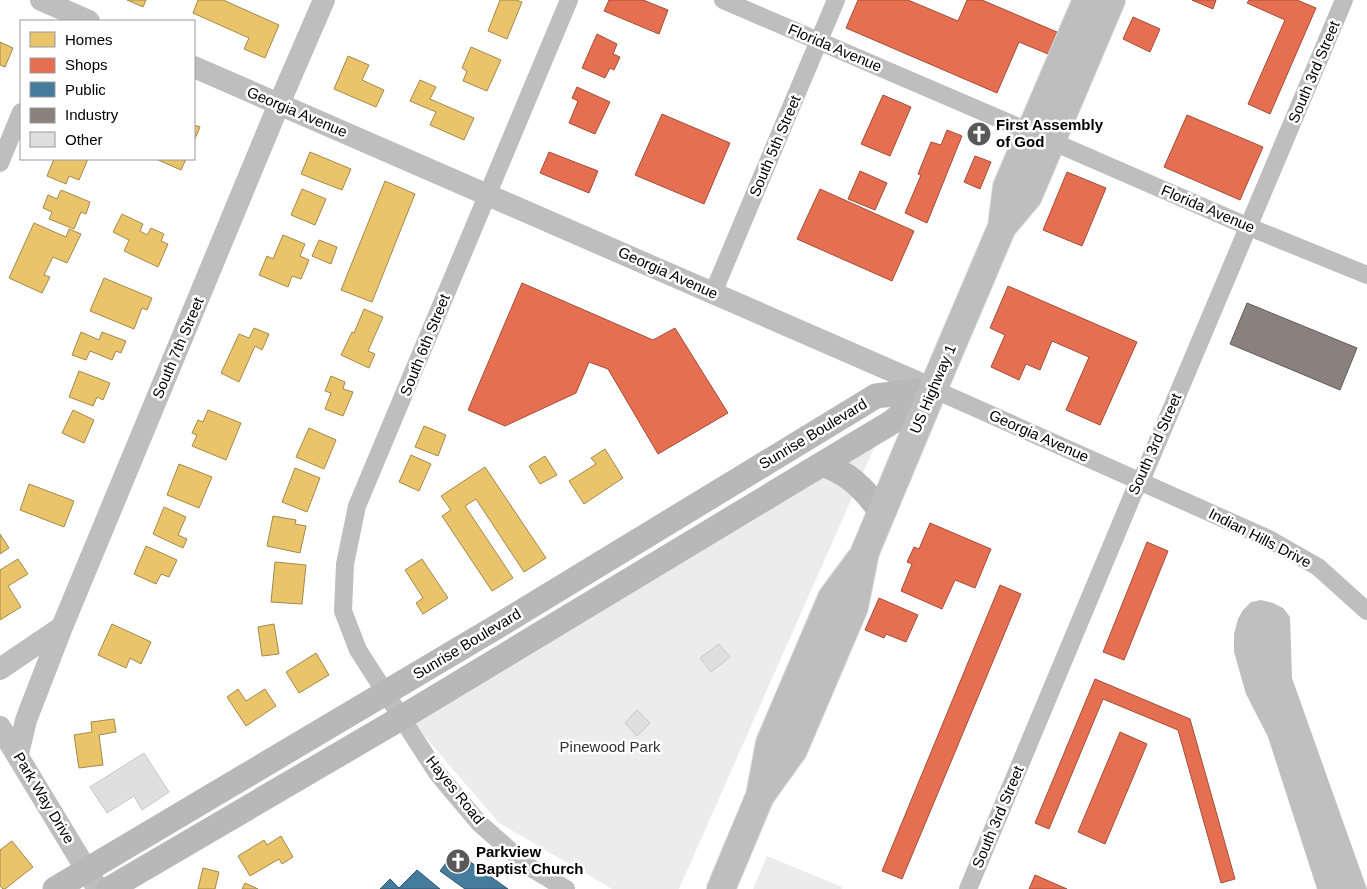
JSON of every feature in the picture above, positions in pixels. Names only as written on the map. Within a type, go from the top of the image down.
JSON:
[{"type":"main road","name":"US Highway 1","points":[[1040,136],[1087,0]]},
{"type":"main road","name":"US Highway 1","points":[[721,889],[760,796],[793,750],[854,608],[865,552],[1002,227],[1007,188],[1040,136],[1111,0]]},
{"type":"main road","name":"Sunrise Boulevard","points":[[56,889],[92,880],[386,693],[876,396],[933,389]]},
{"type":"main road","name":"Sunrise Boulevard","points":[[110,889],[401,718],[892,422],[933,389]]},
{"type":"main road","points":[[822,464],[836,469],[860,486],[881,513]]},
{"type":"street","points":[[40,0],[87,20]]},
{"type":"street","name":"South 7th Street","points":[[18,754],[26,720],[62,627],[324,0]]},
{"type":"street","name":"South 6th Street","points":[[386,693],[358,650],[342,610],[345,564],[357,506],[569,0]]},
{"type":"street","name":"Florida Avenue","points":[[723,0],[1249,227],[1367,274]]},
{"type":"street","name":"South 5th Street","points":[[713,293],[836,0]]},
{"type":"street","name":"South 3rd Street","points":[[968,889],[1130,500],[1141,481],[1344,0]]},
{"type":"street","name":"Georgia Avenue","points":[[195,67],[1141,481]]},
{"type":"street","points":[[0,163],[20,114]]},
{"type":"street","name":"Indian Hills Drive","points":[[1141,481],[1269,539],[1318,567],[1367,611]]},
{"type":"street","points":[[0,669],[62,627]]},
{"type":"street","name":"Hayes Road","points":[[386,693],[437,772],[480,822],[528,866],[566,889]]},
{"type":"street","name":"Park Way Drive","points":[[0,727],[18,754],[92,880]]},
{"type":"green space","name":"Pinewood Park","points":[[878,439],[679,889],[612,889],[499,823],[414,724]]},
{"type":"green space","points":[[767,856],[842,887],[842,889],[753,889]]},
{"type":"shaded area","points":[[1261,600],[1283,608],[1290,617],[1292,678],[1367,889],[1317,889],[1268,737],[1246,694],[1234,652],[1234,634],[1238,619],[1251,602]]},
{"type":"building: Homes","points":[[127,0],[146,0],[143,7]]},
{"type":"building: Homes","points":[[198,0],[223,0],[279,25],[265,58],[244,49],[249,38],[193,13]]},
{"type":"building: Homes","points":[[500,0],[522,2],[507,39],[488,31]]},
{"type":"building: Homes","points":[[0,42],[13,48],[5,67],[0,65]]},
{"type":"building: Homes","points":[[471,47],[501,60],[487,91],[463,81],[467,71],[462,68]]},
{"type":"building: Homes","points":[[348,56],[369,65],[362,80],[384,90],[376,107],[334,89]]},
{"type":"building: Homes","points":[[420,80],[436,87],[430,99],[474,118],[464,140],[430,125],[436,112],[410,101]]},
{"type":"building: Homes","points":[[195,125],[200,127],[195,139]]},
{"type":"building: Homes","points":[[310,152],[351,169],[342,190],[301,174]]},
{"type":"building: Homes","points":[[54,160],[88,160],[79,180],[69,176],[66,184],[47,176]]},
{"type":"building: Homes","points":[[158,160],[186,160],[181,170]]},
{"type":"building: Homes","points":[[385,181],[415,194],[372,302],[341,290]]},
{"type":"building: Homes","points":[[302,189],[326,199],[315,225],[291,215]]},
{"type":"building: Homes","points":[[61,190],[90,202],[86,214],[81,212],[74,229],[49,219],[52,212],[43,208],[48,195],[57,199]]},
{"type":"building: Homes","points":[[122,214],[143,224],[140,231],[147,235],[151,228],[164,234],[161,241],[168,244],[158,267],[124,251],[129,240],[113,232]]},
{"type":"building: Homes","points":[[34,223],[66,237],[69,229],[81,234],[67,263],[53,257],[44,275],[50,277],[42,293],[9,278]]},
{"type":"building: Homes","points":[[283,235],[305,244],[300,256],[309,260],[301,279],[292,276],[288,287],[259,275],[267,256],[273,259]]},
{"type":"building: Homes","points":[[319,240],[337,247],[331,264],[312,256]]},
{"type":"building: Homes","points":[[104,278],[152,298],[147,310],[142,308],[134,329],[90,311]]},
{"type":"building: Homes","points":[[364,309],[383,317],[368,351],[375,354],[369,368],[341,355],[352,332],[354,333]]},
{"type":"building: Homes","points":[[254,328],[269,334],[262,350],[255,346],[239,382],[221,373],[239,334],[249,338]]},
{"type":"building: Homes","points":[[81,332],[99,340],[102,332],[126,341],[121,353],[116,351],[112,360],[90,351],[86,360],[72,355]]},
{"type":"building: Homes","points":[[79,371],[110,383],[103,400],[97,397],[93,406],[69,397]]},
{"type":"building: Homes","points":[[331,376],[345,382],[343,389],[353,392],[343,416],[325,409],[331,393],[325,391]]},
{"type":"building: Homes","points":[[73,410],[94,420],[84,443],[62,433]]},
{"type":"building: Homes","points":[[208,410],[241,423],[226,460],[192,446],[197,435],[192,433],[198,420],[203,422]]},
{"type":"building: Homes","points":[[424,426],[446,435],[438,456],[415,447]]},
{"type":"building: Homes","points":[[309,428],[336,440],[324,469],[296,457]]},
{"type":"building: Homes","points":[[605,449],[623,478],[584,504],[569,481],[596,464],[591,458]]},
{"type":"building: Homes","points":[[411,455],[431,464],[419,491],[399,482]]},
{"type":"building: Homes","points":[[545,456],[557,475],[540,484],[529,466]]},
{"type":"building: Homes","points":[[179,464],[212,477],[199,508],[167,495]]},
{"type":"building: Homes","points":[[485,467],[546,558],[524,572],[476,499],[465,506],[513,578],[492,591],[442,516],[451,510],[441,496]]},
{"type":"building: Homes","points":[[295,468],[320,478],[307,512],[282,502]]},
{"type":"building: Homes","points":[[29,484],[74,501],[64,527],[20,510]]},
{"type":"building: Homes","points":[[164,507],[186,517],[178,535],[187,539],[183,548],[153,534]]},
{"type":"building: Homes","points":[[273,516],[296,520],[295,524],[306,526],[300,553],[267,546]]},
{"type":"building: Homes","points":[[0,534],[9,548],[0,554]]},
{"type":"building: Homes","points":[[146,546],[177,560],[169,577],[161,574],[156,584],[134,574]]},
{"type":"building: Homes","points":[[18,559],[28,574],[8,586],[21,607],[0,620],[0,570]]},
{"type":"building: Homes","points":[[422,559],[448,598],[423,614],[416,603],[423,598],[405,570]]},
{"type":"building: Homes","points":[[275,562],[306,565],[302,604],[271,602]]},
{"type":"building: Homes","points":[[112,624],[151,642],[141,664],[130,658],[126,668],[98,655]]},
{"type":"building: Homes","points":[[274,624],[279,654],[262,656],[258,627]]},
{"type":"building: Homes","points":[[316,653],[329,675],[299,693],[286,672]]},
{"type":"building: Homes","points":[[238,689],[246,701],[265,689],[276,706],[246,726],[227,697]]},
{"type":"building: Homes","points":[[114,719],[116,732],[99,735],[103,765],[79,768],[74,735],[92,732],[91,722]]},
{"type":"building: Homes","points":[[281,836],[293,857],[282,864],[279,859],[250,876],[238,856],[264,840],[267,845]]},
{"type":"building: Homes","points":[[12,841],[33,867],[3,889],[0,886],[0,850]]},
{"type":"building: Homes","points":[[203,868],[219,872],[215,889],[198,889]]},
{"type":"building: Homes","points":[[245,883],[258,889],[242,889]]},
{"type":"building: Shops","points":[[609,0],[643,0],[668,10],[659,34],[604,11]]},
{"type":"building: Shops","points":[[858,0],[908,0],[958,21],[967,0],[982,0],[1057,32],[1048,54],[1019,42],[997,93],[846,28]]},
{"type":"building: Shops","points":[[1192,0],[1216,0],[1213,9]]},
{"type":"building: Shops","points":[[1249,0],[1297,0],[1316,8],[1270,114],[1248,104],[1285,20],[1247,3]]},
{"type":"building: Shops","points":[[1133,17],[1160,29],[1150,52],[1123,39]]},
{"type":"building: Shops","points":[[597,34],[617,44],[613,54],[620,57],[614,70],[610,68],[605,78],[582,68]]},
{"type":"building: Shops","points":[[577,87],[610,102],[595,134],[569,123],[578,101],[572,98]]},
{"type":"building: Shops","points":[[883,95],[911,107],[890,156],[861,144]]},
{"type":"building: Shops","points":[[662,114],[730,143],[704,204],[635,175]]},
{"type":"building: Shops","points":[[1187,115],[1263,147],[1240,200],[1164,167]]},
{"type":"building: Shops","points":[[947,130],[962,136],[927,223],[905,213],[921,175],[918,174],[931,142],[941,145]]},
{"type":"building: Shops","points":[[549,152],[598,171],[589,193],[540,173]]},
{"type":"building: Shops","points":[[975,156],[991,162],[980,189],[964,182]]},
{"type":"building: Shops","points":[[860,171],[887,183],[875,210],[848,199]]},
{"type":"building: Shops","points":[[1067,172],[1106,188],[1082,246],[1043,230]]},
{"type":"building: Shops","points":[[820,189],[914,231],[892,281],[797,239]]},
{"type":"building: Shops","points":[[522,283],[653,340],[675,328],[728,413],[658,454],[608,369],[589,362],[576,393],[505,426],[468,410]]},
{"type":"building: Shops","points":[[1008,286],[1137,342],[1100,425],[1066,410],[1089,357],[1052,341],[1040,370],[1026,364],[1019,380],[991,367],[1005,335],[990,328]]},
{"type":"building: Shops","points":[[930,523],[991,549],[975,588],[955,580],[942,609],[901,591],[912,564],[907,562],[914,547],[919,549]]},
{"type":"building: Shops","points":[[1147,542],[1168,551],[1124,660],[1103,652]]},
{"type":"building: Shops","points":[[1000,585],[1021,594],[902,879],[882,871]]},
{"type":"building: Shops","points":[[879,598],[918,615],[906,642],[886,634],[884,638],[865,630]]},
{"type":"building: Shops","points":[[1095,679],[1190,719],[1235,879],[1221,883],[1178,730],[1103,699],[1049,829],[1035,823]]},
{"type":"building: Shops","points":[[1120,732],[1147,744],[1105,844],[1078,832]]},
{"type":"building: Shops","points":[[1035,875],[1067,889],[1029,889]]},
{"type":"building: Public","name":"Parkview Baptist Church","points":[[455,851],[508,889],[465,889],[440,871]]},
{"type":"building: Public","name":"Parkview Baptist Church","points":[[417,870],[440,889],[380,889],[390,879],[399,888]]},
{"type":"building: Industry","points":[[1247,303],[1357,348],[1340,390],[1230,344]]},
{"type":"building: Other","points":[[719,644],[730,657],[711,672],[700,658]]},
{"type":"building: Other","points":[[637,710],[650,723],[637,736],[625,723]]},
{"type":"building: Other","points":[[144,753],[169,792],[142,810],[134,796],[107,813],[90,787]]},
{"type":"place","name":"First Assembly of God","points":[[979,134]]},
{"type":"place","name":"Parkview Baptist Church","points":[[458,861]]}]
